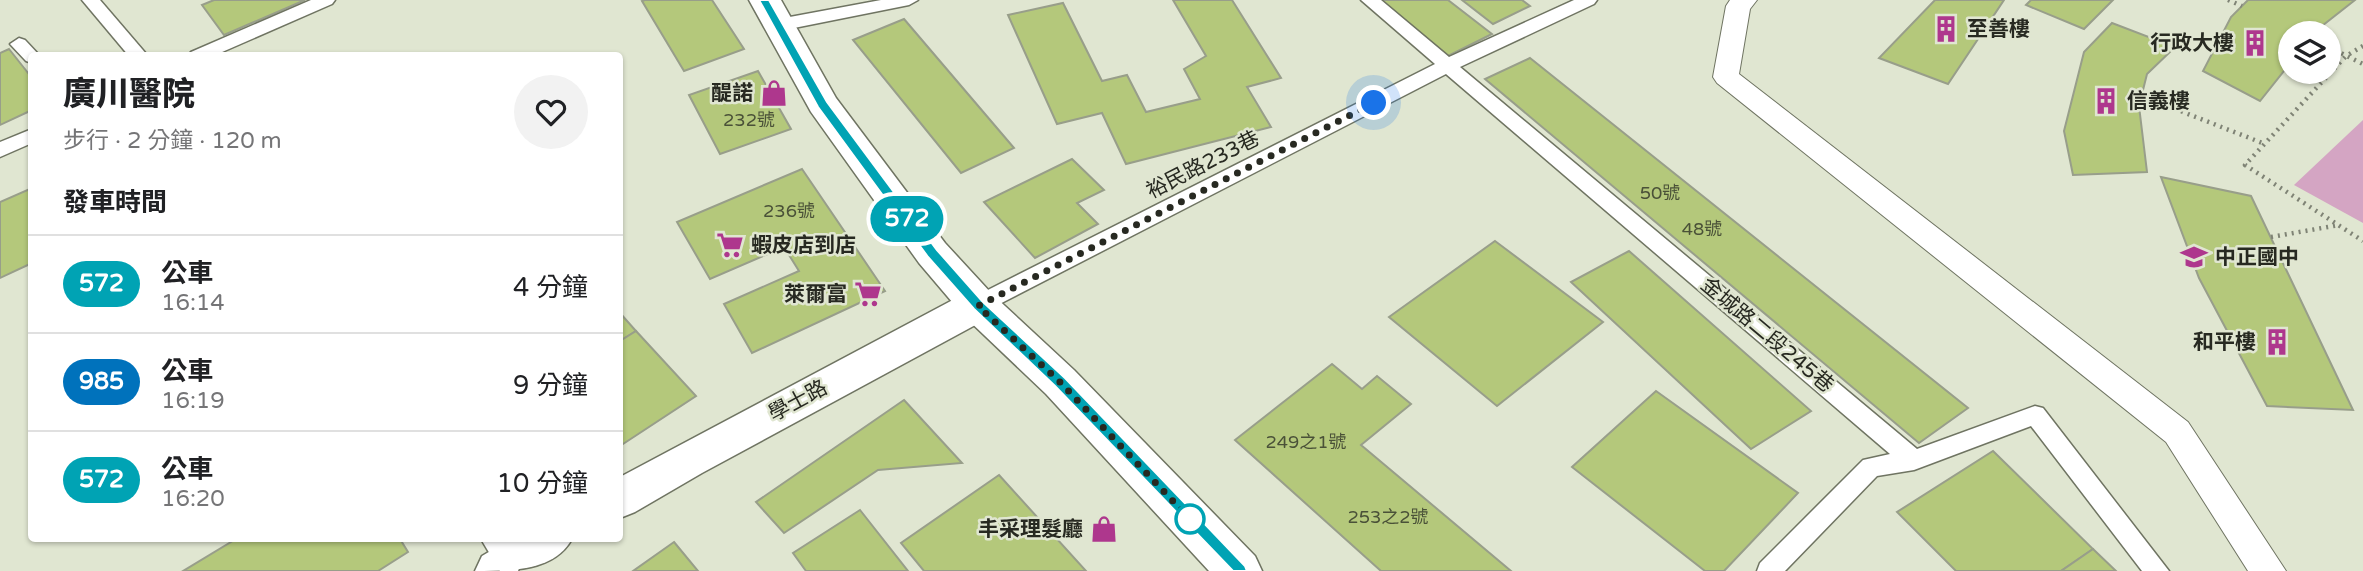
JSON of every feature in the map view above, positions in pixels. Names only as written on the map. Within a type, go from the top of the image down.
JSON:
[{"type":"street","points":[[1745,0],[1738,6],[1726,77],[2177,432],[2268,571]]},
{"type":"street","points":[[772,13],[822,104],[933,253],[978,306],[1060,382],[1239,571]]},
{"type":"street","name":"學士路","points":[[623,497],[687,460],[978,306]]},
{"type":"street","points":[[500,558],[542,542]]},
{"type":"lane","points":[[91,0],[136,52]]},
{"type":"lane","points":[[206,52],[326,0]]},
{"type":"lane","points":[[772,13],[909,0]]},
{"type":"lane","name":"金城路二段245巷","points":[[1370,0],[1914,460]]},
{"type":"lane","name":"裕民路233巷","points":[[978,306],[1448,65],[1588,0]]},
{"type":"lane","points":[[0,150],[28,137]]},
{"type":"lane","points":[[1769,571],[1871,467],[1914,460],[2035,415],[2157,571]]},
{"type":"path","points":[[2228,0],[2242,6]]},
{"type":"path","points":[[2363,46],[2346,55],[2245,165],[2363,241]]},
{"type":"path","points":[[2341,53],[2363,64]]},
{"type":"path","points":[[2142,96],[2265,144]]},
{"type":"path","points":[[2271,237],[2339,225]]},
{"type":"shaded area","points":[[2363,120],[2363,223],[2294,185]]},
{"type":"building","points":[[214,0],[305,0],[224,35],[202,5]]},
{"type":"building","points":[[712,0],[744,49],[684,71],[642,1]]},
{"type":"building","points":[[1173,0],[1232,0],[1281,78],[1247,87],[1271,127],[1126,164],[1102,113],[1057,124],[1008,15],[1063,3],[1102,81],[1127,75],[1146,112],[1200,99],[1184,69],[1206,56]]},
{"type":"building","points":[[1380,0],[1448,0],[1492,34],[1448,56]]},
{"type":"building","points":[[1462,0],[1522,0],[1530,6],[1493,24]]},
{"type":"building","name":"至善樓","points":[[1935,0],[2004,0],[1948,84],[1879,58]]},
{"type":"building","points":[[2031,0],[2113,0],[2084,29],[2026,5]]},
{"type":"building","name":"行政大樓","points":[[2248,0],[2355,0],[2328,21],[2278,21],[2278,78],[2260,101],[2203,71],[2231,17]]},
{"type":"building","points":[[904,19],[1014,148],[961,173],[853,40]]},
{"type":"building","name":"信義樓","points":[[2112,23],[2175,47],[2147,74],[2139,106],[2147,172],[2073,175],[2064,131],[2084,52]]},
{"type":"building","points":[[9,49],[28,73],[28,112],[0,125],[0,53]]},
{"type":"building","points":[[1530,58],[1968,408],[1919,443],[1485,79]]},
{"type":"building","points":[[758,71],[791,129],[720,154],[689,95]]},
{"type":"building","points":[[1072,159],[1104,190],[1077,203],[1098,224],[1035,258],[984,202]]},
{"type":"building","points":[[802,169],[885,291],[752,353],[724,304],[799,271],[784,247],[710,279],[677,222]]},
{"type":"building","name":"和平樓","points":[[2161,177],[2251,196],[2353,410],[2267,406],[2199,278]]},
{"type":"building","points":[[28,190],[28,265],[0,278],[0,202]]},
{"type":"building","points":[[1495,241],[1603,322],[1497,406],[1389,317]]},
{"type":"building","points":[[1629,251],[1811,411],[1751,449],[1571,282]]},
{"type":"building","points":[[623,316],[636,331],[623,339]]},
{"type":"building","points":[[636,331],[696,396],[623,444],[623,339]]},
{"type":"building","points":[[1332,364],[1362,389],[1377,376],[1411,404],[1361,445],[1511,571],[1381,571],[1235,440]]},
{"type":"building","points":[[1656,391],[1798,493],[1724,571],[1705,571],[1572,467]]},
{"type":"building","points":[[904,400],[962,463],[878,470],[784,533],[756,502]]},
{"type":"building","points":[[1993,451],[2093,549],[2061,571],[1956,571],[1897,512]]},
{"type":"building","points":[[999,475],[1086,571],[924,571],[901,543]]},
{"type":"building","points":[[860,510],[908,571],[806,571],[793,553]]},
{"type":"building","points":[[231,542],[402,542],[408,552],[378,571],[183,571]]},
{"type":"building","points":[[674,542],[698,571],[633,571]]},
{"type":"building","points":[[2093,549],[2116,571],[2061,571]]},
{"type":"bus line","name":"572","points":[[765,0],[822,104],[933,253],[978,306],[1060,382],[1239,571]]},
{"type":"place","name":"至善樓","points":[[1946,29]]},
{"type":"place","name":"行政大樓","points":[[2255,43]]},
{"type":"place","name":"醍諾","points":[[774,93]]},
{"type":"place","name":"信義樓","points":[[2106,101]]},
{"type":"place","name":"蝦皮店到店","points":[[730,245]]},
{"type":"place","name":"中正國中","points":[[2194,257]]},
{"type":"place","name":"萊爾富","points":[[868,294]]},
{"type":"place","name":"和平樓","points":[[2277,342]]},
{"type":"place","name":"丰采理髮廳","points":[[1104,529]]},
{"type":"route","points":[[1190,519],[1060,382],[978,306],[1374,103]]}]
